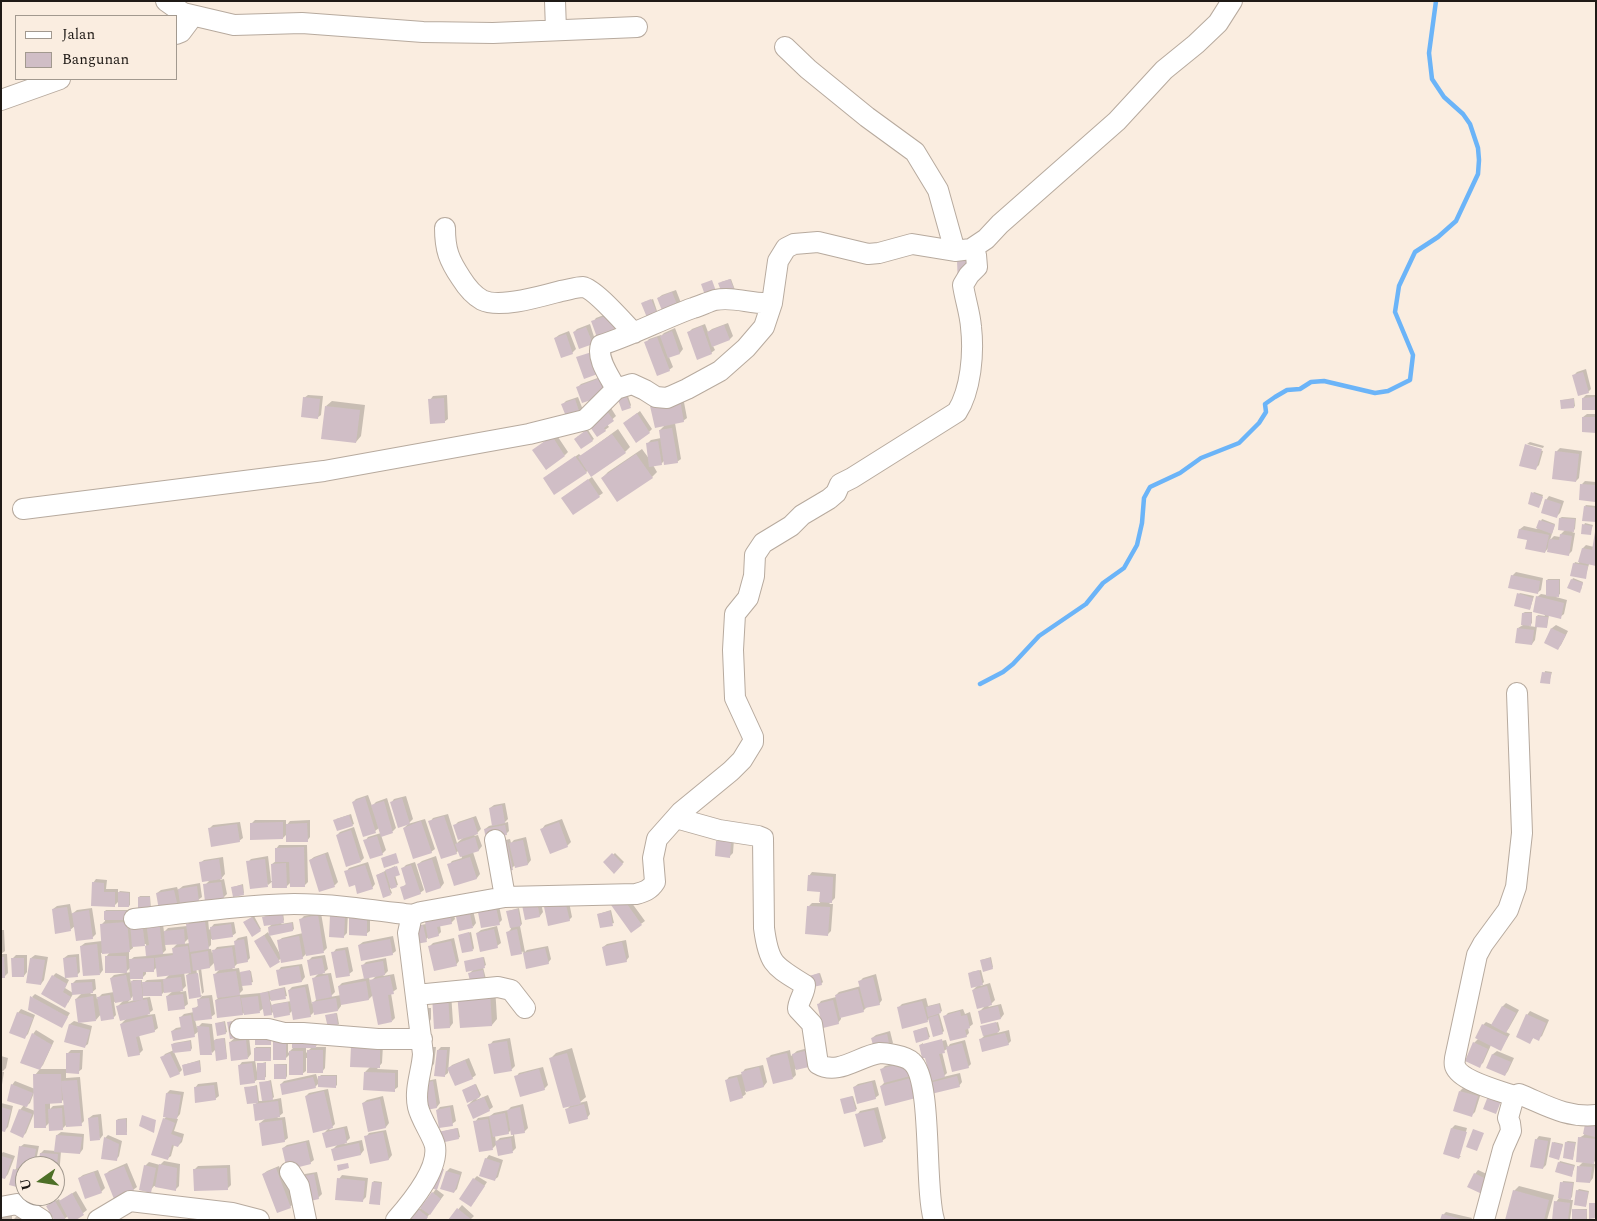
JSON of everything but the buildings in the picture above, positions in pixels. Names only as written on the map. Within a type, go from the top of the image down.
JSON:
[{"type":"street","points":[[166,1],[183,13],[234,25],[302,23],[423,32],[493,33],[637,27]]},
{"type":"street","points":[[555,1],[556,30]]},
{"type":"street","points":[[963,250],[986,239],[1000,224],[1117,121],[1164,70],[1218,23],[1232,1]]},
{"type":"street","points":[[178,33],[193,16]]},
{"type":"street","points":[[785,47],[808,69],[867,117],[915,152],[938,190],[963,250]]},
{"type":"street","points":[[1,100],[57,80]]},
{"type":"street","points":[[445,228],[447,252],[468,288],[483,300],[516,302],[584,287],[594,292],[634,333]]},
{"type":"street","points":[[23,509],[324,472],[529,434],[585,420],[616,389],[632,384],[656,397],[667,398],[687,390],[720,371],[746,348],[764,327],[772,303],[778,260],[786,248],[794,244],[818,242],[868,254],[912,244],[963,250],[976,255],[977,267],[963,285],[971,327],[971,358],[964,402],[957,412],[840,484],[836,493],[829,500],[802,515],[791,526],[764,543],[755,555],[754,576],[748,598],[735,614],[733,650],[735,698],[753,737],[753,742],[742,760],[684,810],[657,839],[652,858],[655,882],[652,888],[636,894],[505,897],[412,915],[336,906],[295,904],[253,906],[134,919]]},
{"type":"street","points":[[616,389],[604,367],[601,345],[715,300],[737,299],[758,305],[772,303]]},
{"type":"street","points":[[1517,693],[1522,833],[1516,887],[1508,910],[1483,944],[1477,956],[1455,1058],[1455,1066],[1468,1079],[1514,1096],[1520,1094],[1573,1115],[1596,1115]]},
{"type":"street","points":[[684,810],[705,827],[761,836],[763,838],[764,928],[766,942],[770,956],[777,966],[783,972],[805,985],[798,1009],[812,1024],[818,1064],[823,1067],[833,1068],[881,1053],[900,1056],[912,1061],[916,1066],[925,1096],[930,1198],[934,1220]]},
{"type":"street","points":[[494,840],[505,897]]},
{"type":"street","points":[[396,1220],[412,1202],[423,1184],[433,1165],[435,1147],[418,1108],[417,1091],[423,1054],[408,932],[412,915]]},
{"type":"street","points":[[416,995],[498,987],[511,990],[525,1008]]},
{"type":"street","points":[[240,1029],[268,1029],[284,1033],[422,1039]]},
{"type":"street","points":[[1484,1220],[1503,1149],[1511,1131],[1508,1118],[1514,1096]]},
{"type":"street","points":[[290,1172],[299,1186],[306,1220]]},
{"type":"street","points":[[98,1220],[130,1201],[232,1213],[259,1220]]},
{"type":"street","points":[[1,1207],[17,1204],[42,1220]]},
{"type":"waterway","points":[[980,684],[1003,672],[1013,664],[1039,636],[1086,604],[1103,583],[1124,568],[1137,545],[1142,523],[1144,498],[1150,487],[1180,473],[1201,458],[1239,443],[1259,423],[1266,412],[1265,404],[1287,390],[1300,389],[1311,382],[1324,381],[1375,393],[1388,391],[1410,380],[1413,355],[1395,312],[1399,286],[1415,252],[1438,237],[1456,221],[1478,174],[1479,160],[1478,148],[1470,124],[1463,114],[1444,97],[1432,79],[1429,53],[1436,1]]}]
